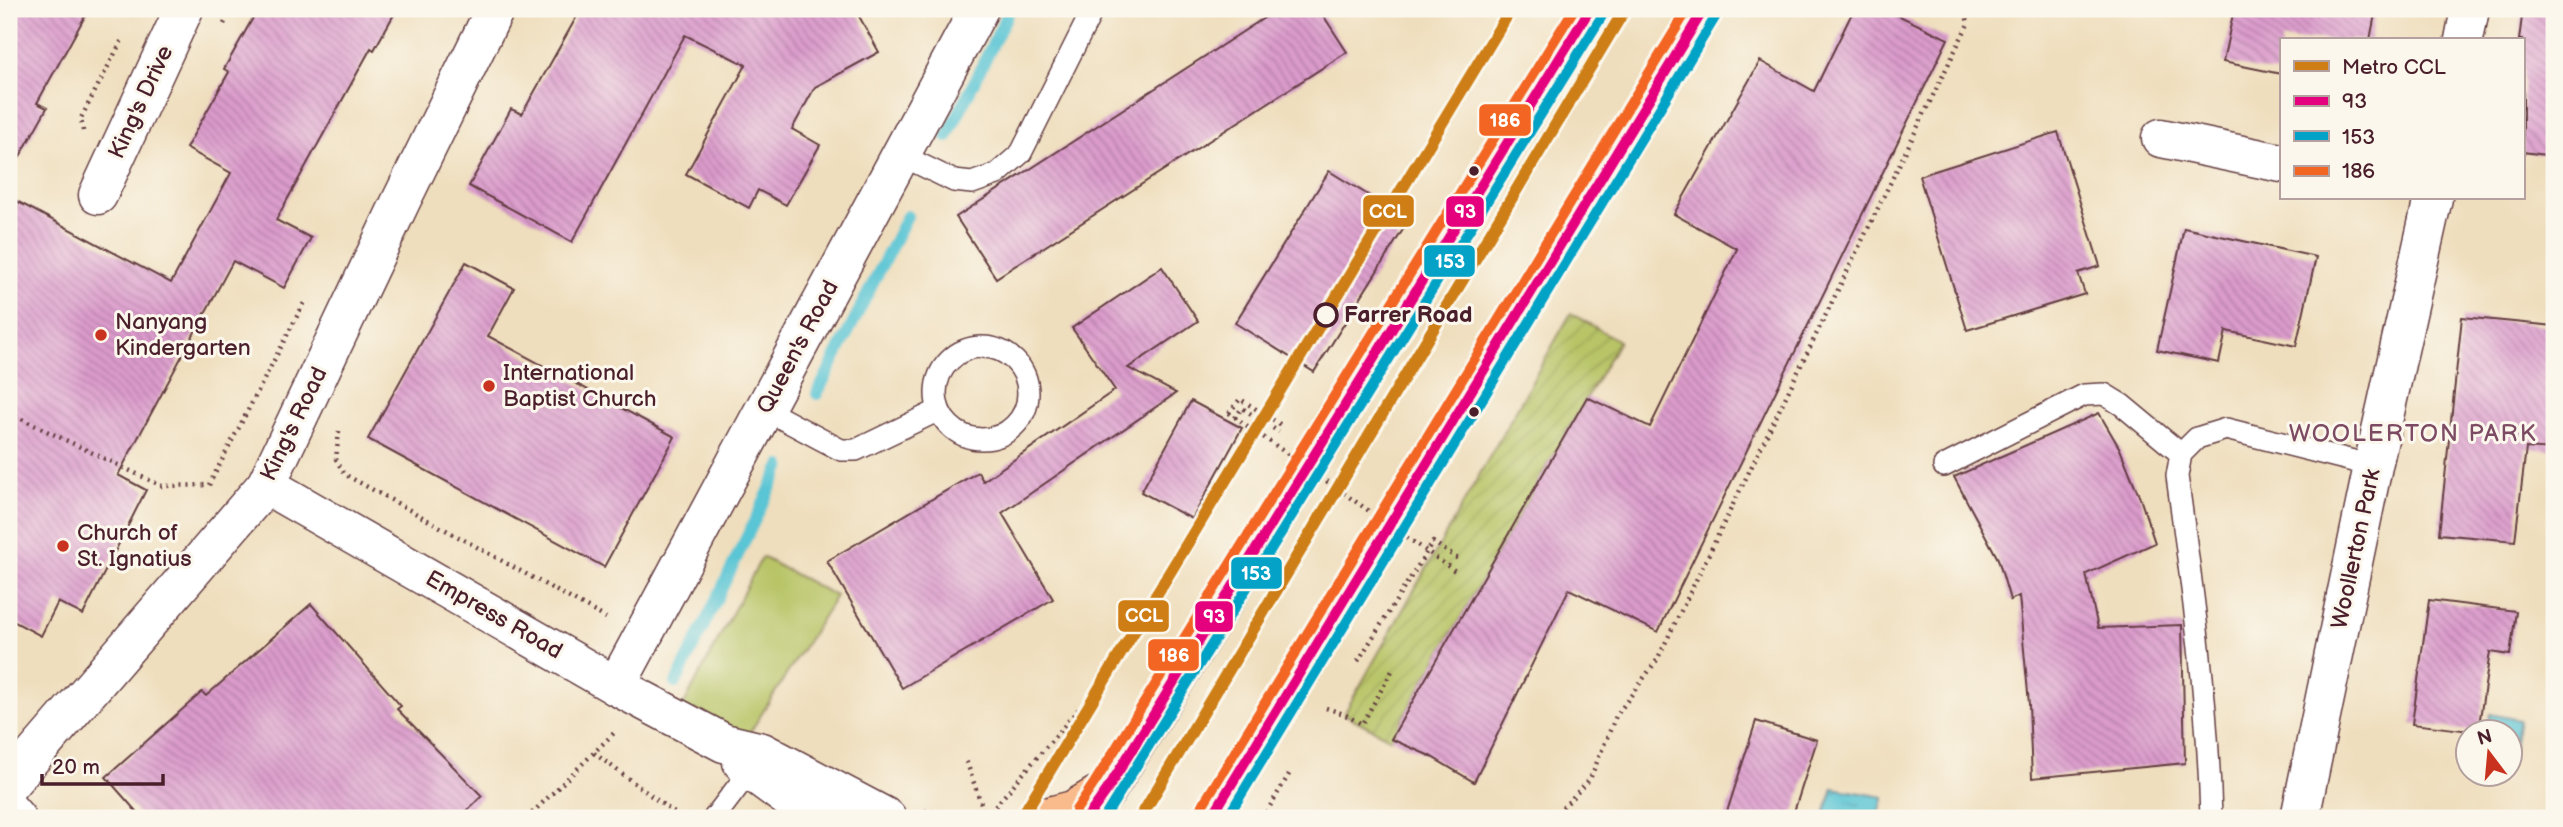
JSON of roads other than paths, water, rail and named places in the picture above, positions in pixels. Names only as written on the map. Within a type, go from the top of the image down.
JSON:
[{"type":"highway","points":[[1042,818],[1097,804],[1590,9]]},
{"type":"highway","points":[[1211,818],[1273,712],[1704,9]]},
{"type":"street","name":"King's Drive","points":[[98,194],[184,9]]},
{"type":"street","name":"King's Road","points":[[16,818],[10,787],[266,485],[495,9]]},
{"type":"street","name":"Queen's Road","points":[[631,694],[642,638],[979,9]]},
{"type":"street","points":[[2464,38],[2470,9]]},
{"type":"street","points":[[2161,138],[2280,163]]},
{"type":"street","name":"Woollerton Park","points":[[2300,818],[2373,466],[2433,200]]},
{"type":"street","name":"Empress Road","points":[[266,485],[631,694],[756,762],[887,818]]},
{"type":"street","name":"Empress Road","points":[[756,762],[815,818]]},
{"type":"lane","points":[[901,155],[954,181],[972,183],[997,174],[1021,153],[1093,9]]},
{"type":"lane","points":[[976,347],[994,349],[1009,355],[1021,368],[1027,384],[1028,400],[1022,416],[1011,429],[995,437],[978,439],[962,435],[948,425],[939,410],[936,394],[938,377],[947,363],[960,352],[976,347]]},
{"type":"lane","points":[[1944,466],[2084,395],[2104,394],[2122,405],[2181,454]]},
{"type":"lane","points":[[764,410],[841,450],[856,450],[939,410]]},
{"type":"lane","points":[[2211,818],[2209,740],[2200,638],[2177,476],[2181,454],[2197,438],[2226,429],[2373,466]]},
{"type":"lane","points":[[714,818],[756,762]]},
{"type":"water","points":[[2490,714],[2509,718],[2489,718]]},
{"type":"water","points":[[1833,788],[1884,797],[1877,818],[1824,818]]},
{"type":"waterway","points":[[947,137],[1010,9]]},
{"type":"waterway","points":[[817,394],[907,216]]},
{"type":"waterway","points":[[676,683],[781,466]]},
{"type":"metro line","name":"CCL","points":[[1021,818],[1511,9]]},
{"type":"metro line","name":"CCL","points":[[1140,818],[1625,9]]},
{"type":"place","name":"Farrer Road","points":[[1326,315]]},
{"type":"place","name":"Nanyang Kindergarten","points":[[101,335]]},
{"type":"place","name":"International Baptist Church","points":[[489,386]]},
{"type":"place","name":"Church of St. Ignatius","points":[[63,546]]},
{"type":"district","name":"WOOLERTON PARK","points":[[2413,433]]}]
